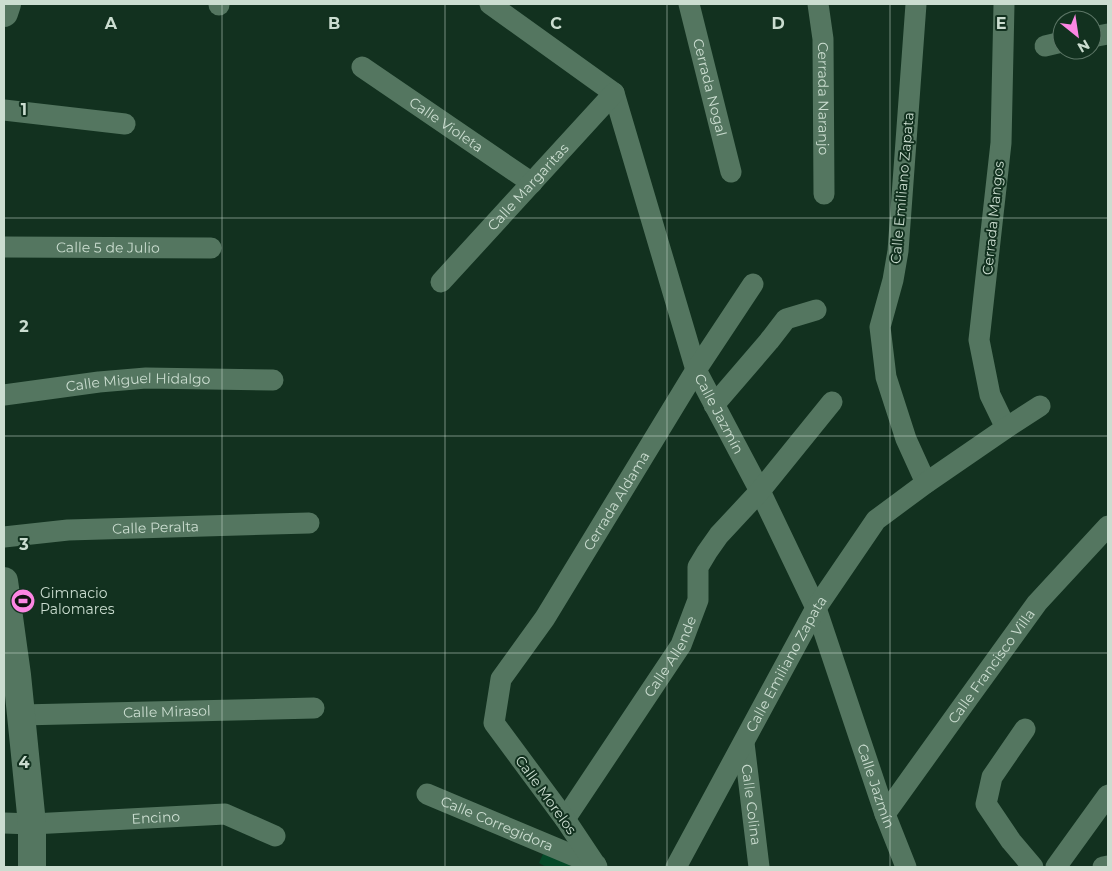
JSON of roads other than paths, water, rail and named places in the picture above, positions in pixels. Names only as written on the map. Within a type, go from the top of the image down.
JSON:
[{"type":"street","points":[[4,13],[7,4]]},
{"type":"street","points":[[490,4],[614,93]]},
{"type":"street","name":"Cerrada Nogal","points":[[689,4],[731,172]]},
{"type":"street","name":"Cerrada Naranjo","points":[[818,4],[823,39],[824,194]]},
{"type":"street","name":"Calle Emiliano Zapata","points":[[916,4],[898,251],[894,280],[880,327],[886,377],[906,439],[926,483]]},
{"type":"street","name":"Cerrada Mangos","points":[[1004,4],[1001,143],[979,340],[990,395],[1006,428]]},
{"type":"street","name":"Calle Violeta","points":[[362,67],[532,183]]},
{"type":"street","name":"Calle Margaritas","points":[[441,282],[614,93]]},
{"type":"street","name":"Calle Jazmín","points":[[614,93],[696,370],[760,491],[816,608],[885,814],[906,867]]},
{"type":"street","points":[[4,110],[125,124]]},
{"type":"street","name":"Calle 5 de Julio","points":[[4,247],[211,248]]},
{"type":"street","name":"Cerrada Aldama","points":[[494,723],[501,679],[545,618],[696,370],[753,284]]},
{"type":"street","points":[[714,405],[770,341],[786,319],[816,310]]},
{"type":"street","name":"Calle Miguel Hidalgo","points":[[4,395],[98,382],[146,378],[273,380]]},
{"type":"street","name":"Calle Allende","points":[[565,820],[681,645],[698,600],[698,567],[702,560],[719,535],[760,491],[832,402]]},
{"type":"street","name":"Calle Emiliano Zapata","points":[[676,867],[816,608],[876,520],[926,483],[1040,406]]},
{"type":"street","name":"Calle Peralta","points":[[4,537],[68,530],[310,522]]},
{"type":"street","name":"Calle Francisco Villa","points":[[885,814],[1037,603],[1108,526]]},
{"type":"street","points":[[4,582],[10,675],[21,715],[32,824],[32,867]]},
{"type":"street","name":"Calle Mirasol","points":[[21,715],[314,708]]},
{"type":"street","name":"Calle Morelos","points":[[494,723],[596,866]]},
{"type":"street","points":[[1025,728],[992,777],[986,804],[1033,867]]},
{"type":"street","name":"Calle Colina","points":[[744,743],[759,867]]},
{"type":"street","name":"Calle Corregidora","points":[[427,794],[596,866]]},
{"type":"street","points":[[1056,867],[1108,795]]},
{"type":"street","name":"Encino","points":[[4,823],[32,824],[225,814],[275,836]]},
{"type":"street","points":[[1103,867],[1108,866]]},
{"type":"place","name":"Gimnacio Palomares","points":[[23,601]]}]
